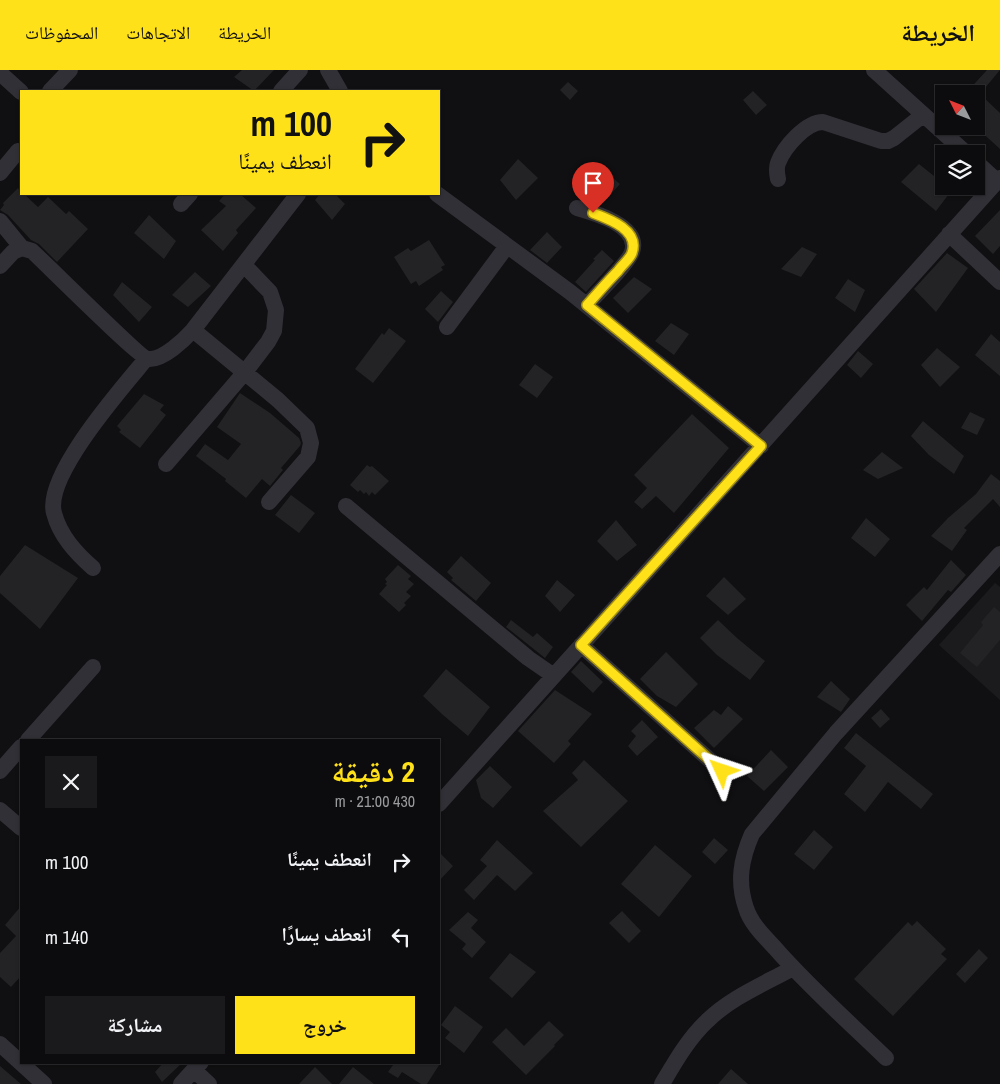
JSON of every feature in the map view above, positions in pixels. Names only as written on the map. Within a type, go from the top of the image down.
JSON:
[{"type":"street","points":[[51,90],[70,70]]},
{"type":"street","points":[[282,90],[300,70]]},
{"type":"street","points":[[328,70],[339,90]]},
{"type":"street","points":[[874,70],[957,145]]},
{"type":"street","points":[[0,73],[20,91]]},
{"type":"street","points":[[778,179],[778,164],[784,152],[802,131],[818,122],[881,141],[888,141],[923,114]]},
{"type":"street","points":[[0,173],[18,151]]},
{"type":"street","points":[[440,803],[998,179],[985,169]]},
{"type":"street","points":[[0,221],[22,248],[32,251],[146,359],[151,360],[177,346],[193,330],[297,195]]},
{"type":"street","points":[[438,195],[587,305],[761,446]]},
{"type":"street","points":[[577,208],[610,219],[632,237],[634,245],[629,258],[587,305]]},
{"type":"street","points":[[949,234],[1000,282]]},
{"type":"street","points":[[447,326],[507,246]]},
{"type":"street","points":[[0,266],[13,252],[22,248]]},
{"type":"street","points":[[166,464],[244,372],[268,342],[274,331],[276,310],[270,292],[244,265]]},
{"type":"street","points":[[193,330],[278,400],[307,428],[311,443],[308,457],[269,502]]},
{"type":"street","points":[[93,568],[69,544],[61,531],[53,512],[53,499],[68,464],[91,425],[146,359]]},
{"type":"street","points":[[346,506],[522,653],[554,676]]},
{"type":"street","points":[[886,1058],[793,968],[756,926],[746,910],[741,891],[740,871],[744,852],[752,834],[836,733],[1000,554]]},
{"type":"street","points":[[581,645],[722,771]]},
{"type":"street","points":[[29,739],[93,666]]},
{"type":"street","points":[[0,771],[20,748]]},
{"type":"street","points":[[0,810],[20,827]]},
{"type":"street","points":[[662,1084],[694,1034],[708,1019],[728,1004],[793,968]]},
{"type":"street","points":[[0,1044],[20,1062]]},
{"type":"street","points":[[22,1064],[44,1084]]},
{"type":"street","points":[[181,1084],[198,1066],[209,1084]]},
{"type":"shaded area","points":[[995,583],[1000,587],[1000,700],[939,645]]},
{"type":"building","points":[[242,70],[274,70],[255,90],[234,77]]},
{"type":"building","points":[[987,70],[1000,70],[985,88],[985,85],[973,85]]},
{"type":"building","points":[[568,82],[578,91],[570,100],[560,90]]},
{"type":"building","points":[[753,91],[767,105],[756,115],[743,100]]},
{"type":"building","points":[[985,99],[1000,113],[1000,149],[985,135]]},
{"type":"building","points":[[518,159],[538,178],[516,200],[500,180]]},
{"type":"building","points":[[919,164],[935,177],[935,195],[948,195],[936,211],[901,182]]},
{"type":"building","points":[[600,167],[620,184],[604,202],[583,191]]},
{"type":"building","points":[[18,188],[20,195],[25,195],[38,207],[48,197],[66,214],[69,211],[88,229],[57,262],[39,244],[31,240],[8,215],[0,210],[4,205],[3,203]]},
{"type":"building","points":[[224,195],[241,195],[256,208],[236,230],[238,233],[223,251],[201,230],[226,206],[219,201]]},
{"type":"building","points":[[319,195],[336,195],[345,204],[332,220],[315,200]]},
{"type":"building","points":[[1000,210],[1000,246],[993,254],[975,236]]},
{"type":"building","points":[[149,215],[176,241],[164,259],[134,233]]},
{"type":"building","points":[[547,232],[562,247],[547,263],[530,250]]},
{"type":"building","points":[[429,240],[445,265],[441,267],[443,270],[419,286],[416,281],[411,284],[394,257],[408,248],[411,251]]},
{"type":"building","points":[[802,247],[817,254],[801,277],[781,269]]},
{"type":"building","points":[[602,250],[614,261],[586,292],[575,282]]},
{"type":"building","points":[[947,253],[968,268],[936,312],[914,289]]},
{"type":"building","points":[[195,272],[211,286],[188,307],[172,295]]},
{"type":"building","points":[[634,277],[652,289],[628,313],[613,298]]},
{"type":"building","points":[[848,279],[865,290],[855,312],[835,298]]},
{"type":"building","points":[[122,282],[152,307],[139,322],[113,295]]},
{"type":"building","points":[[441,291],[453,302],[438,322],[425,309]]},
{"type":"building","points":[[671,323],[689,334],[674,355],[655,341]]},
{"type":"building","points":[[389,328],[406,341],[373,383],[355,369],[382,333],[384,335]]},
{"type":"building","points":[[991,334],[1000,342],[1000,376],[975,355]]},
{"type":"building","points":[[937,348],[960,367],[940,387],[921,365]]},
{"type":"building","points":[[858,351],[873,364],[861,378],[847,365]]},
{"type":"building","points":[[535,364],[553,377],[537,398],[519,385]]},
{"type":"building","points":[[240,393],[270,413],[299,438],[301,443],[281,468],[283,470],[270,486],[262,479],[246,498],[225,481],[226,479],[196,456],[205,444],[228,460],[241,444],[217,427]]},
{"type":"building","points":[[144,394],[164,405],[160,410],[166,415],[140,448],[119,432],[121,430],[117,426]]},
{"type":"building","points":[[970,412],[985,419],[977,435],[961,428]]},
{"type":"building","points":[[692,414],[729,448],[674,513],[656,496],[642,509],[634,502],[647,488],[634,475]]},
{"type":"building","points":[[923,421],[964,456],[954,474],[929,455],[911,436]]},
{"type":"building","points":[[882,452],[903,468],[878,479],[863,470]]},
{"type":"building","points":[[367,465],[372,466],[389,481],[375,495],[372,492],[369,496],[366,492],[364,494],[360,490],[358,492],[350,485]]},
{"type":"building","points":[[991,474],[1000,481],[1000,507],[993,499],[964,528],[967,530],[952,551],[931,536],[948,518],[976,494]]},
{"type":"building","points":[[291,495],[315,513],[299,533],[275,515]]},
{"type":"building","points":[[866,518],[890,539],[875,557],[851,538]]},
{"type":"building","points":[[616,520],[637,545],[617,561],[597,541]]},
{"type":"building","points":[[25,545],[78,578],[40,629],[0,593],[0,576]]},
{"type":"building","points":[[461,556],[491,583],[476,601],[451,580],[453,578],[447,572]]},
{"type":"building","points":[[951,560],[966,575],[951,592],[948,590],[922,621],[906,605],[924,587],[927,590]]},
{"type":"building","points":[[398,565],[411,576],[408,579],[414,584],[406,592],[411,596],[399,612],[379,594],[387,585],[385,584],[387,582],[385,579]]},
{"type":"building","points":[[724,577],[746,599],[728,615],[706,596]]},
{"type":"building","points":[[557,580],[575,595],[560,612],[545,596]]},
{"type":"building","points":[[994,607],[1000,612],[1000,640],[977,667],[960,653],[983,625],[981,622]]},
{"type":"building","points":[[511,620],[533,637],[537,633],[553,647],[545,658],[506,627]]},
{"type":"building","points":[[718,620],[765,661],[750,680],[717,655],[700,638]]},
{"type":"building","points":[[666,652],[698,684],[676,707],[657,696],[640,679]]},
{"type":"building","points":[[581,661],[603,682],[593,693],[571,672]]},
{"type":"building","points":[[446,669],[490,707],[468,736],[423,696]]},
{"type":"building","points":[[831,681],[850,699],[841,712],[817,697]]},
{"type":"building","points":[[555,690],[592,714],[568,741],[571,744],[554,763],[518,731]]},
{"type":"building","points":[[728,706],[743,719],[714,748],[694,728],[714,710],[721,715]]},
{"type":"building","points":[[881,709],[890,719],[880,728],[871,718]]},
{"type":"building","points":[[642,720],[658,737],[637,756],[628,746],[636,736],[631,731]]},
{"type":"building","points":[[856,733],[933,794],[921,809],[888,782],[865,812],[844,794],[866,766],[844,748]]},
{"type":"building","points":[[771,750],[788,767],[764,791],[747,776]]},
{"type":"building","points":[[584,760],[628,801],[581,847],[543,811],[578,780],[572,773]]},
{"type":"building","points":[[490,766],[512,787],[493,808],[481,798],[476,780]]},
{"type":"building","points":[[814,830],[833,847],[814,870],[794,854]]},
{"type":"building","points":[[714,838],[728,850],[715,864],[702,852]]},
{"type":"building","points":[[497,840],[533,873],[515,891],[497,875],[474,900],[464,890],[487,866],[480,860]]},
{"type":"building","points":[[655,845],[692,876],[659,917],[621,884]]},
{"type":"building","points":[[440,853],[453,866],[440,880]]},
{"type":"building","points":[[20,907],[20,977],[11,987],[0,977],[0,953],[16,936],[5,925]]},
{"type":"building","points":[[622,911],[641,931],[629,943],[609,923]]},
{"type":"building","points":[[468,912],[478,920],[471,928],[486,942],[472,958],[462,949],[466,944],[449,930]]},
{"type":"building","points":[[917,921],[946,949],[941,954],[947,959],[893,1016],[854,979],[908,922],[912,926]]},
{"type":"building","points":[[979,949],[988,958],[965,983],[956,974]]},
{"type":"building","points":[[510,953],[536,972],[512,998],[489,978]]},
{"type":"building","points":[[455,1006],[483,1027],[464,1053],[445,1038],[450,1032],[441,1025]]},
{"type":"building","points":[[549,1021],[564,1035],[526,1075],[492,1042],[506,1028],[524,1046]]},
{"type":"building","points":[[162,1064],[181,1064],[162,1082],[155,1072]]},
{"type":"building","points":[[392,1064],[440,1064],[427,1084],[421,1084],[402,1072],[398,1078],[388,1072],[393,1065]]},
{"type":"building","points":[[0,1066],[21,1084],[0,1084]]},
{"type":"building","points":[[315,1067],[332,1084],[299,1084]]},
{"type":"building","points":[[353,1067],[374,1084],[339,1084]]},
{"type":"building","points":[[731,1069],[748,1084],[718,1084]]},
{"type":"route","points":[[593,213],[610,219],[624,229],[632,237],[634,245],[629,258],[587,305],[761,446],[581,645],[722,771]]}]
